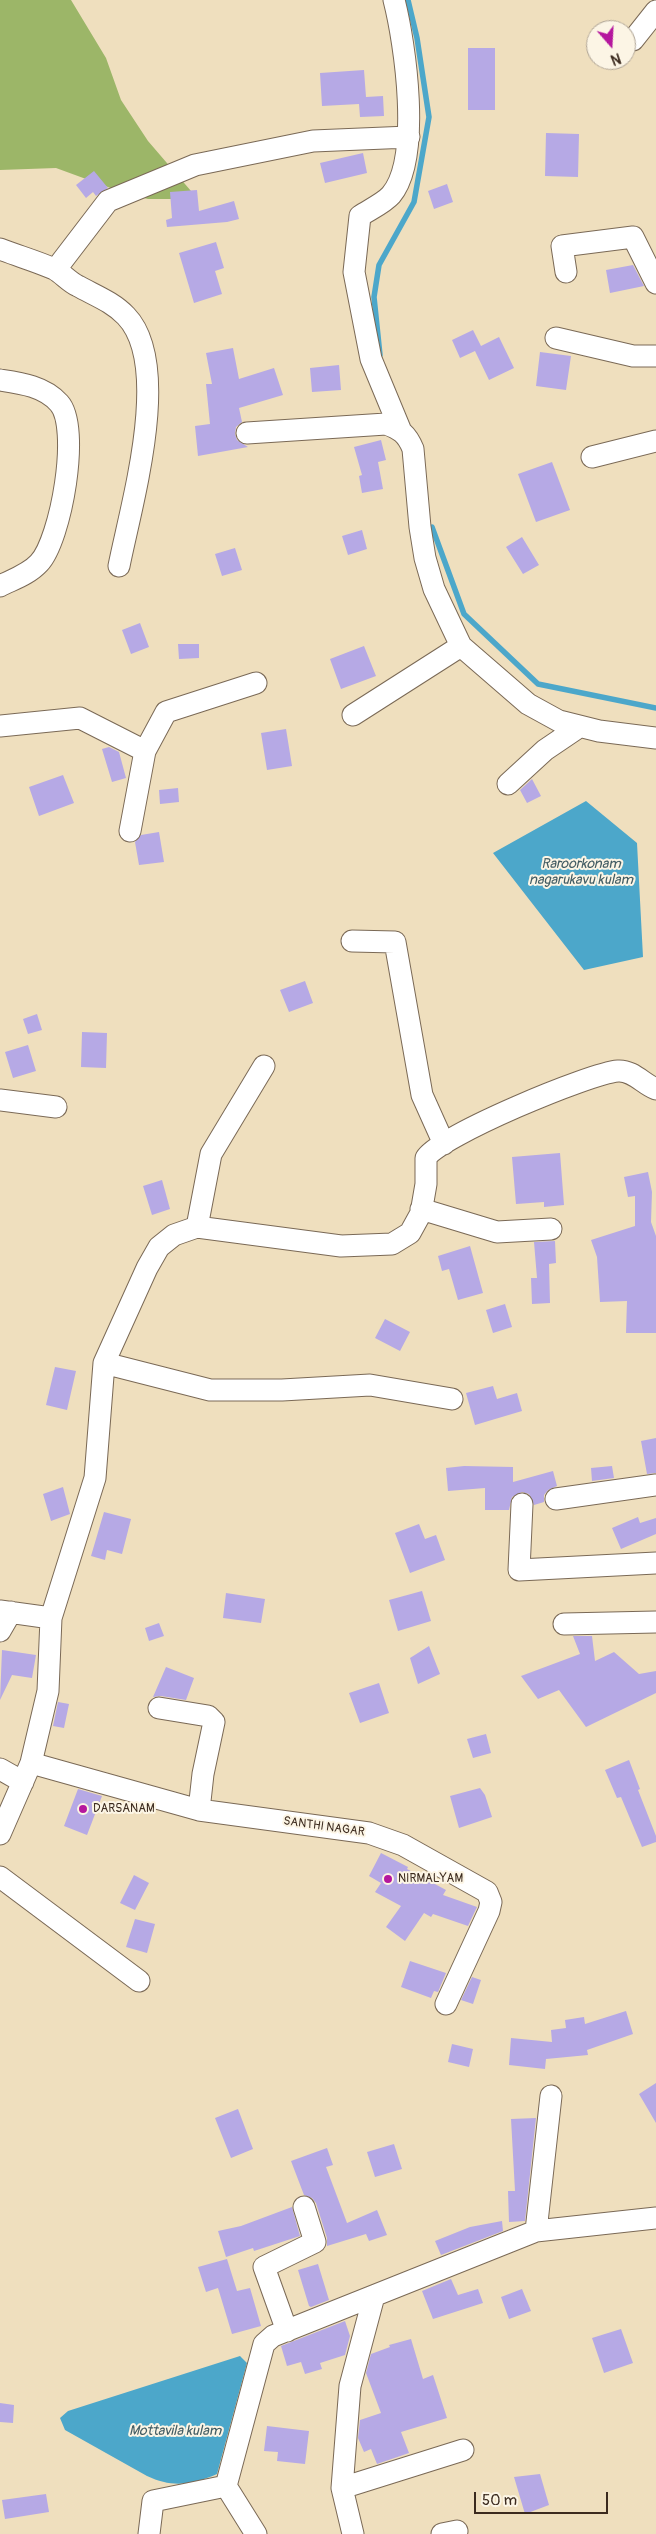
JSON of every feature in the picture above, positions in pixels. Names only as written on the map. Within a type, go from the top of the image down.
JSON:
[{"type":"street","points":[[394,0],[407,83],[409,137],[402,173],[391,195],[360,216],[354,272],[372,359],[400,429],[409,439],[413,449],[420,528],[425,558],[434,589],[461,646],[528,704],[559,720],[579,727],[656,738]]},
{"type":"street","points":[[636,36],[656,11]]},
{"type":"street","points":[[56,270],[108,201],[194,165],[313,141],[409,137]]},
{"type":"street","points":[[566,272],[562,246],[633,237],[656,283]]},
{"type":"street","points":[[0,249],[56,270],[66,280],[111,304],[126,316],[137,330],[144,346],[149,394],[140,457],[119,566]]},
{"type":"street","points":[[556,338],[633,356],[656,356]]},
{"type":"street","points":[[0,380],[40,389],[60,403],[68,421],[68,458],[63,495],[50,547],[40,563],[26,574],[0,586]]},
{"type":"street","points":[[247,433],[386,424],[400,429]]},
{"type":"street","points":[[592,457],[656,441]]},
{"type":"street","points":[[353,715],[461,646]]},
{"type":"street","points":[[130,831],[145,750],[166,712],[256,683]]},
{"type":"street","points":[[0,726],[80,718],[145,750]]},
{"type":"street","points":[[508,784],[544,750],[579,727]]},
{"type":"street","points":[[352,941],[395,942],[422,1095],[444,1144]]},
{"type":"street","points":[[197,1227],[211,1154],[264,1066]]},
{"type":"street","points":[[0,1834],[27,1772],[48,1691],[51,1618],[95,1478],[104,1363],[147,1268],[159,1248],[174,1234],[197,1227],[341,1246],[392,1244],[410,1233],[421,1209],[426,1184],[426,1158],[433,1150],[483,1122],[564,1087],[619,1071],[638,1077],[656,1089]]},
{"type":"street","points":[[0,1100],[56,1107]]},
{"type":"street","points":[[421,1209],[497,1232],[551,1229]]},
{"type":"street","points":[[104,1363],[210,1390],[282,1390],[370,1385],[452,1399]]},
{"type":"street","points":[[556,1499],[656,1485]]},
{"type":"street","points":[[522,1504],[519,1570],[656,1563]]},
{"type":"street","points":[[0,1631],[5,1611],[51,1618]]},
{"type":"street","points":[[564,1624],[656,1622]]},
{"type":"street","points":[[159,1708],[208,1716],[214,1722],[203,1774],[199,1810]]},
{"type":"street","name":"SANTHI NAGAR","points":[[0,1769],[27,1772],[199,1810],[369,1832],[403,1845],[487,1892],[491,1902],[489,1911],[446,2004]]},
{"type":"street","points":[[0,1877],[139,1981]]},
{"type":"street","points":[[536,2231],[551,2096]]},
{"type":"street","points":[[287,2330],[264,2267],[315,2242],[304,2207]]},
{"type":"street","points":[[256,2534],[226,2486],[264,2344],[273,2336],[536,2231],[656,2218]]},
{"type":"street","points":[[353,2534],[342,2488],[350,2386],[374,2296]]},
{"type":"street","points":[[342,2488],[463,2450]]},
{"type":"street","points":[[149,2534],[153,2500],[226,2486]]},
{"type":"green space","points":[[0,0],[71,0],[106,58],[121,100],[148,141],[191,191],[178,199],[148,199],[127,194],[56,168],[0,170]]},
{"type":"water","name":"Raroorkonam nagarukavu kulam","points":[[586,801],[637,843],[643,957],[584,970],[493,853]]},
{"type":"water","name":"Mottavila kulam","points":[[240,2356],[247,2363],[217,2474],[208,2478],[182,2484],[156,2480],[65,2430],[60,2418],[68,2411]]},
{"type":"building","points":[[468,48],[495,48],[495,110],[468,110]]},
{"type":"building","points":[[364,70],[366,97],[383,96],[384,116],[360,117],[359,104],[322,106],[320,73]]},
{"type":"building","points":[[546,133],[579,134],[578,177],[545,176]]},
{"type":"building","points":[[363,153],[367,173],[325,183],[320,163]]},
{"type":"building","points":[[94,171],[108,188],[96,196],[93,192],[86,198],[76,185]]},
{"type":"building","points":[[447,184],[453,202],[434,209],[428,191]]},
{"type":"building","points":[[197,190],[199,211],[234,201],[239,219],[227,222],[167,227],[166,220],[172,218],[170,192]]},
{"type":"building","points":[[216,242],[224,268],[215,271],[222,294],[194,303],[179,253]]},
{"type":"building","points":[[633,265],[644,286],[610,293],[606,270]]},
{"type":"building","points":[[473,330],[481,346],[499,337],[514,368],[489,380],[475,351],[460,358],[452,340]]},
{"type":"building","points":[[233,348],[239,379],[274,368],[283,395],[239,408],[242,422],[236,427],[235,434],[237,440],[248,447],[198,456],[195,426],[210,424],[206,384],[212,384],[206,353]]},
{"type":"building","points":[[540,352],[571,356],[566,390],[536,386]]},
{"type":"building","points":[[339,365],[341,390],[312,392],[310,368]]},
{"type":"building","points":[[381,440],[386,460],[378,462],[383,489],[362,493],[359,476],[362,475],[354,447]]},
{"type":"building","points":[[552,462],[570,510],[536,522],[518,474]]},
{"type":"building","points":[[362,530],[367,549],[348,555],[342,536]]},
{"type":"building","points":[[522,537],[539,565],[523,574],[506,547]]},
{"type":"building","points":[[235,548],[242,570],[222,576],[215,554]]},
{"type":"building","points":[[140,623],[149,647],[131,654],[122,630]]},
{"type":"building","points":[[178,644],[199,644],[199,658],[179,659]]},
{"type":"building","points":[[364,646],[376,676],[341,689],[330,659]]},
{"type":"building","points":[[286,729],[292,766],[267,770],[261,733]]},
{"type":"building","points":[[109,747],[119,752],[126,778],[112,782],[102,749]]},
{"type":"building","points":[[63,775],[74,803],[39,816],[29,787]]},
{"type":"building","points":[[532,779],[541,796],[527,803],[520,790]]},
{"type":"building","points":[[178,788],[179,802],[160,804],[159,790]]},
{"type":"building","points":[[159,832],[164,862],[139,865],[135,842],[141,835]]},
{"type":"building","points":[[305,981],[313,1003],[289,1012],[280,990]]},
{"type":"building","points":[[37,1014],[42,1030],[28,1034],[23,1019]]},
{"type":"building","points":[[82,1032],[107,1033],[106,1068],[81,1067]]},
{"type":"building","points":[[28,1045],[36,1071],[13,1078],[5,1052]]},
{"type":"building","points":[[560,1153],[564,1205],[544,1207],[544,1202],[516,1204],[512,1157]]},
{"type":"building","points":[[648,1172],[652,1192],[651,1222],[656,1236],[656,1333],[626,1333],[627,1301],[600,1302],[597,1257],[591,1240],[635,1226],[635,1196],[628,1197],[624,1177]]},
{"type":"building","points":[[162,1180],[170,1209],[152,1215],[143,1186]]},
{"type":"building","points":[[555,1241],[556,1263],[549,1264],[550,1303],[532,1304],[531,1278],[537,1278],[534,1242]]},
{"type":"building","points":[[470,1246],[483,1293],[458,1300],[449,1269],[442,1271],[438,1256]]},
{"type":"building","points":[[505,1304],[512,1327],[493,1333],[486,1310]]},
{"type":"building","points":[[385,1319],[410,1332],[400,1351],[375,1338]]},
{"type":"building","points":[[55,1367],[76,1371],[67,1410],[46,1405]]},
{"type":"building","points":[[493,1386],[497,1399],[517,1393],[522,1411],[475,1425],[466,1393]]},
{"type":"building","points":[[656,1438],[656,1473],[647,1474],[641,1441]]},
{"type":"building","points":[[464,1466],[513,1467],[513,1482],[553,1471],[557,1486],[548,1490],[544,1495],[544,1502],[534,1505],[529,1494],[522,1492],[512,1497],[509,1510],[485,1510],[485,1488],[448,1491],[446,1468]]},
{"type":"building","points":[[612,1466],[614,1478],[592,1481],[591,1468]]},
{"type":"building","points":[[63,1487],[70,1514],[51,1521],[43,1494]]},
{"type":"building","points":[[104,1512],[131,1519],[122,1554],[107,1550],[105,1560],[91,1556]]},
{"type":"building","points":[[638,1517],[640,1523],[656,1518],[656,1534],[621,1549],[612,1528]]},
{"type":"building","points":[[419,1524],[425,1539],[436,1535],[445,1560],[410,1573],[395,1533]]},
{"type":"building","points":[[422,1591],[431,1621],[398,1631],[389,1600]]},
{"type":"building","points":[[226,1593],[265,1599],[261,1623],[223,1618]]},
{"type":"building","points":[[159,1623],[164,1636],[149,1641],[145,1628]]},
{"type":"building","points":[[573,1636],[592,1636],[595,1661],[614,1652],[639,1674],[656,1671],[656,1693],[586,1727],[559,1690],[538,1699],[521,1676],[580,1654]]},
{"type":"building","points":[[429,1646],[440,1674],[418,1684],[410,1658]]},
{"type":"building","points":[[2,1650],[36,1655],[32,1678],[12,1675],[0,1700]]},
{"type":"building","points":[[166,1667],[194,1678],[186,1700],[161,1696],[153,1697]]},
{"type":"building","points":[[379,1683],[389,1713],[360,1723],[349,1693]]},
{"type":"building","points":[[58,1702],[69,1704],[64,1728],[53,1726]]},
{"type":"building","points":[[486,1734],[491,1753],[473,1758],[467,1739]]},
{"type":"building","points":[[629,1760],[640,1789],[638,1790],[656,1836],[656,1842],[642,1847],[621,1797],[617,1798],[605,1770]]},
{"type":"building","points":[[480,1788],[485,1795],[492,1817],[459,1828],[450,1796]]},
{"type":"building","name":"DARSANAM","points":[[78,1789],[102,1796],[87,1835],[64,1826]]},
{"type":"building","points":[[381,1853],[446,1890],[443,1895],[477,1907],[468,1926],[433,1914],[431,1917],[424,1913],[405,1941],[386,1927],[401,1906],[375,1892],[381,1883],[369,1876]]},
{"type":"building","points":[[134,1875],[149,1883],[135,1910],[120,1903]]},
{"type":"building","points":[[135,1919],[155,1924],[147,1953],[126,1947]]},
{"type":"building","points":[[410,1961],[446,1973],[438,1992],[434,1991],[431,1998],[401,1987]]},
{"type":"building","points":[[472,1977],[481,1980],[473,2004],[461,2000]]},
{"type":"building","points":[[626,2011],[633,2034],[587,2050],[588,2055],[546,2059],[545,2069],[509,2065],[511,2038],[552,2042],[551,2030],[566,2028],[565,2020],[584,2017],[585,2024]]},
{"type":"building","points":[[452,2044],[473,2049],[469,2067],[448,2062]]},
{"type":"building","points":[[656,2083],[656,2123],[639,2094]]},
{"type":"building","points":[[238,2109],[253,2149],[231,2158],[215,2118]]},
{"type":"building","points":[[536,2118],[525,2221],[509,2222],[508,2191],[515,2191],[511,2119]]},
{"type":"building","points":[[394,2144],[402,2169],[375,2177],[367,2152]]},
{"type":"building","points":[[327,2148],[333,2165],[326,2167],[347,2223],[377,2210],[387,2235],[369,2241],[366,2234],[327,2246],[327,2238],[316,2203],[312,2198],[304,2195],[291,2161]]},
{"type":"building","points":[[292,2207],[300,2236],[254,2251],[253,2248],[226,2257],[218,2231],[241,2226]]},
{"type":"building","points":[[502,2221],[503,2231],[441,2255],[435,2241],[470,2227]]},
{"type":"building","points":[[227,2259],[237,2291],[250,2288],[261,2326],[232,2334],[218,2288],[206,2292],[198,2267]]},
{"type":"building","points":[[318,2264],[329,2300],[311,2307],[309,2306],[298,2270]]},
{"type":"building","points":[[451,2279],[458,2295],[478,2289],[483,2303],[433,2319],[422,2291]]},
{"type":"building","points":[[522,2289],[531,2311],[509,2319],[501,2297]]},
{"type":"building","points":[[345,2321],[350,2336],[345,2355],[320,2363],[322,2369],[305,2374],[301,2362],[287,2366],[281,2346]]},
{"type":"building","points":[[621,2329],[633,2363],[604,2373],[592,2338]]},
{"type":"building","points":[[411,2339],[423,2379],[433,2375],[447,2418],[401,2432],[409,2453],[377,2464],[371,2449],[364,2452],[358,2438],[360,2420],[381,2413],[366,2373],[371,2354],[390,2347],[389,2345]]},
{"type":"building","points":[[0,2403],[14,2405],[13,2423],[0,2422]]},
{"type":"building","points":[[267,2426],[309,2431],[305,2464],[277,2461],[278,2452],[264,2451]]},
{"type":"building","points":[[540,2474],[549,2505],[525,2514],[514,2477]]},
{"type":"building","points":[[46,2494],[49,2512],[5,2519],[2,2500]]},
{"type":"waterway","points":[[380,355],[374,297],[379,265],[414,202],[429,117],[417,38],[408,0]]},
{"type":"waterway","points":[[432,527],[464,614],[538,684],[656,708]]},
{"type":"place","name":"DARSANAM","points":[[83,1809]]},
{"type":"place","name":"NIRMALYAM","points":[[388,1879]]}]
